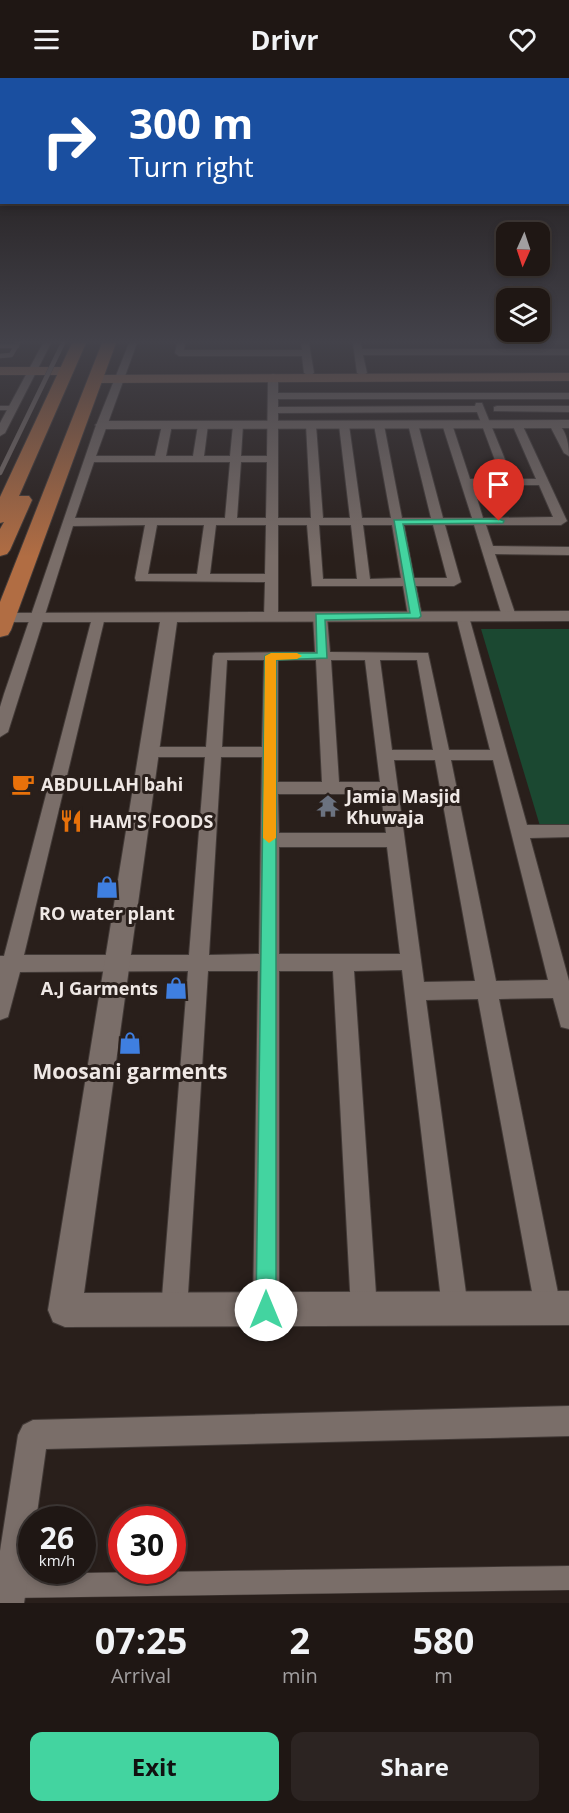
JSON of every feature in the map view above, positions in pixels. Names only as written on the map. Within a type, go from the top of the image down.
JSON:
[{"type":"main road","points":[[0,517],[48,414]]},
{"type":"main road","points":[[2,624],[82,414]]},
{"type":"main road","points":[[0,550],[27,491],[26,461]]},
{"type":"main road","points":[[0,580],[12,574],[42,503],[57,479]]},
{"type":"street","points":[[0,433],[10,414]]},
{"type":"street","points":[[0,732],[36,617],[106,414]]},
{"type":"street","points":[[271,617],[273,414]]},
{"type":"street","points":[[482,414],[509,482]]},
{"type":"street","points":[[499,414],[503,424]]},
{"type":"street","points":[[379,424],[415,616]]},
{"type":"street","points":[[310,425],[317,583],[454,582],[413,424]]},
{"type":"street","points":[[447,424],[509,616]]},
{"type":"street","points":[[68,522],[479,521],[563,526],[517,424]]},
{"type":"street","points":[[554,424],[569,453]]},
{"type":"street","points":[[101,425],[569,424]]},
{"type":"street","points":[[160,459],[167,425]]},
{"type":"street","points":[[198,459],[203,425]]},
{"type":"street","points":[[231,522],[238,425]]},
{"type":"street","points":[[344,425],[364,582]]},
{"type":"street","points":[[90,459],[273,459]]},
{"type":"street","points":[[466,482],[543,482]]},
{"type":"street","points":[[555,507],[569,507]]},
{"type":"street","points":[[152,522],[141,578],[271,578]]},
{"type":"street","points":[[203,578],[210,522]]},
{"type":"street","points":[[488,550],[569,551]]},
{"type":"street","points":[[320,616],[331,788]]},
{"type":"street","points":[[463,616],[569,1020]]},
{"type":"street","points":[[2,624],[36,617],[569,616]]},
{"type":"street","points":[[0,1011],[6,964],[98,617]]},
{"type":"street","points":[[169,617],[65,1310],[174,1310],[266,1310],[558,1308],[487,991],[423,656],[220,656],[174,1310]]},
{"type":"street","points":[[266,1310],[271,656]]},
{"type":"street","points":[[372,656],[455,1308]]},
{"type":"street","points":[[149,752],[270,752]]},
{"type":"street","points":[[385,755],[500,755]]},
{"type":"street","points":[[270,788],[389,788]]},
{"type":"street","points":[[520,832],[569,831]]},
{"type":"street","points":[[269,840],[396,840]]},
{"type":"street","points":[[6,964],[411,962]]},
{"type":"street","points":[[343,963],[364,1309]]},
{"type":"street","points":[[415,992],[561,989]]},
{"type":"street","points":[[569,1421],[33,1435],[10,1595],[569,1578]]},
{"type":"lane","points":[[0,473],[29,414]]},
{"type":"green space","points":[[481,629],[569,629],[569,825],[540,826]]},
{"type":"slow traffic","points":[[269,838],[271,656],[297,656]]},
{"type":"place","name":"ABDULLAH bahi","points":[[23,784]]},
{"type":"place","name":"Jamia Masjid Khuwaja","points":[[328,806]]},
{"type":"place","name":"HAM'S FOODS","points":[[71,821]]},
{"type":"place","name":"RO water plant","points":[[107,887]]},
{"type":"place","name":"A.J Garments","points":[[176,988]]},
{"type":"place","name":"Moosani garments","points":[[130,1043]]},
{"type":"route","points":[[266,1310],[271,656],[323,656],[320,616],[415,616],[398,522],[499,521]]}]
